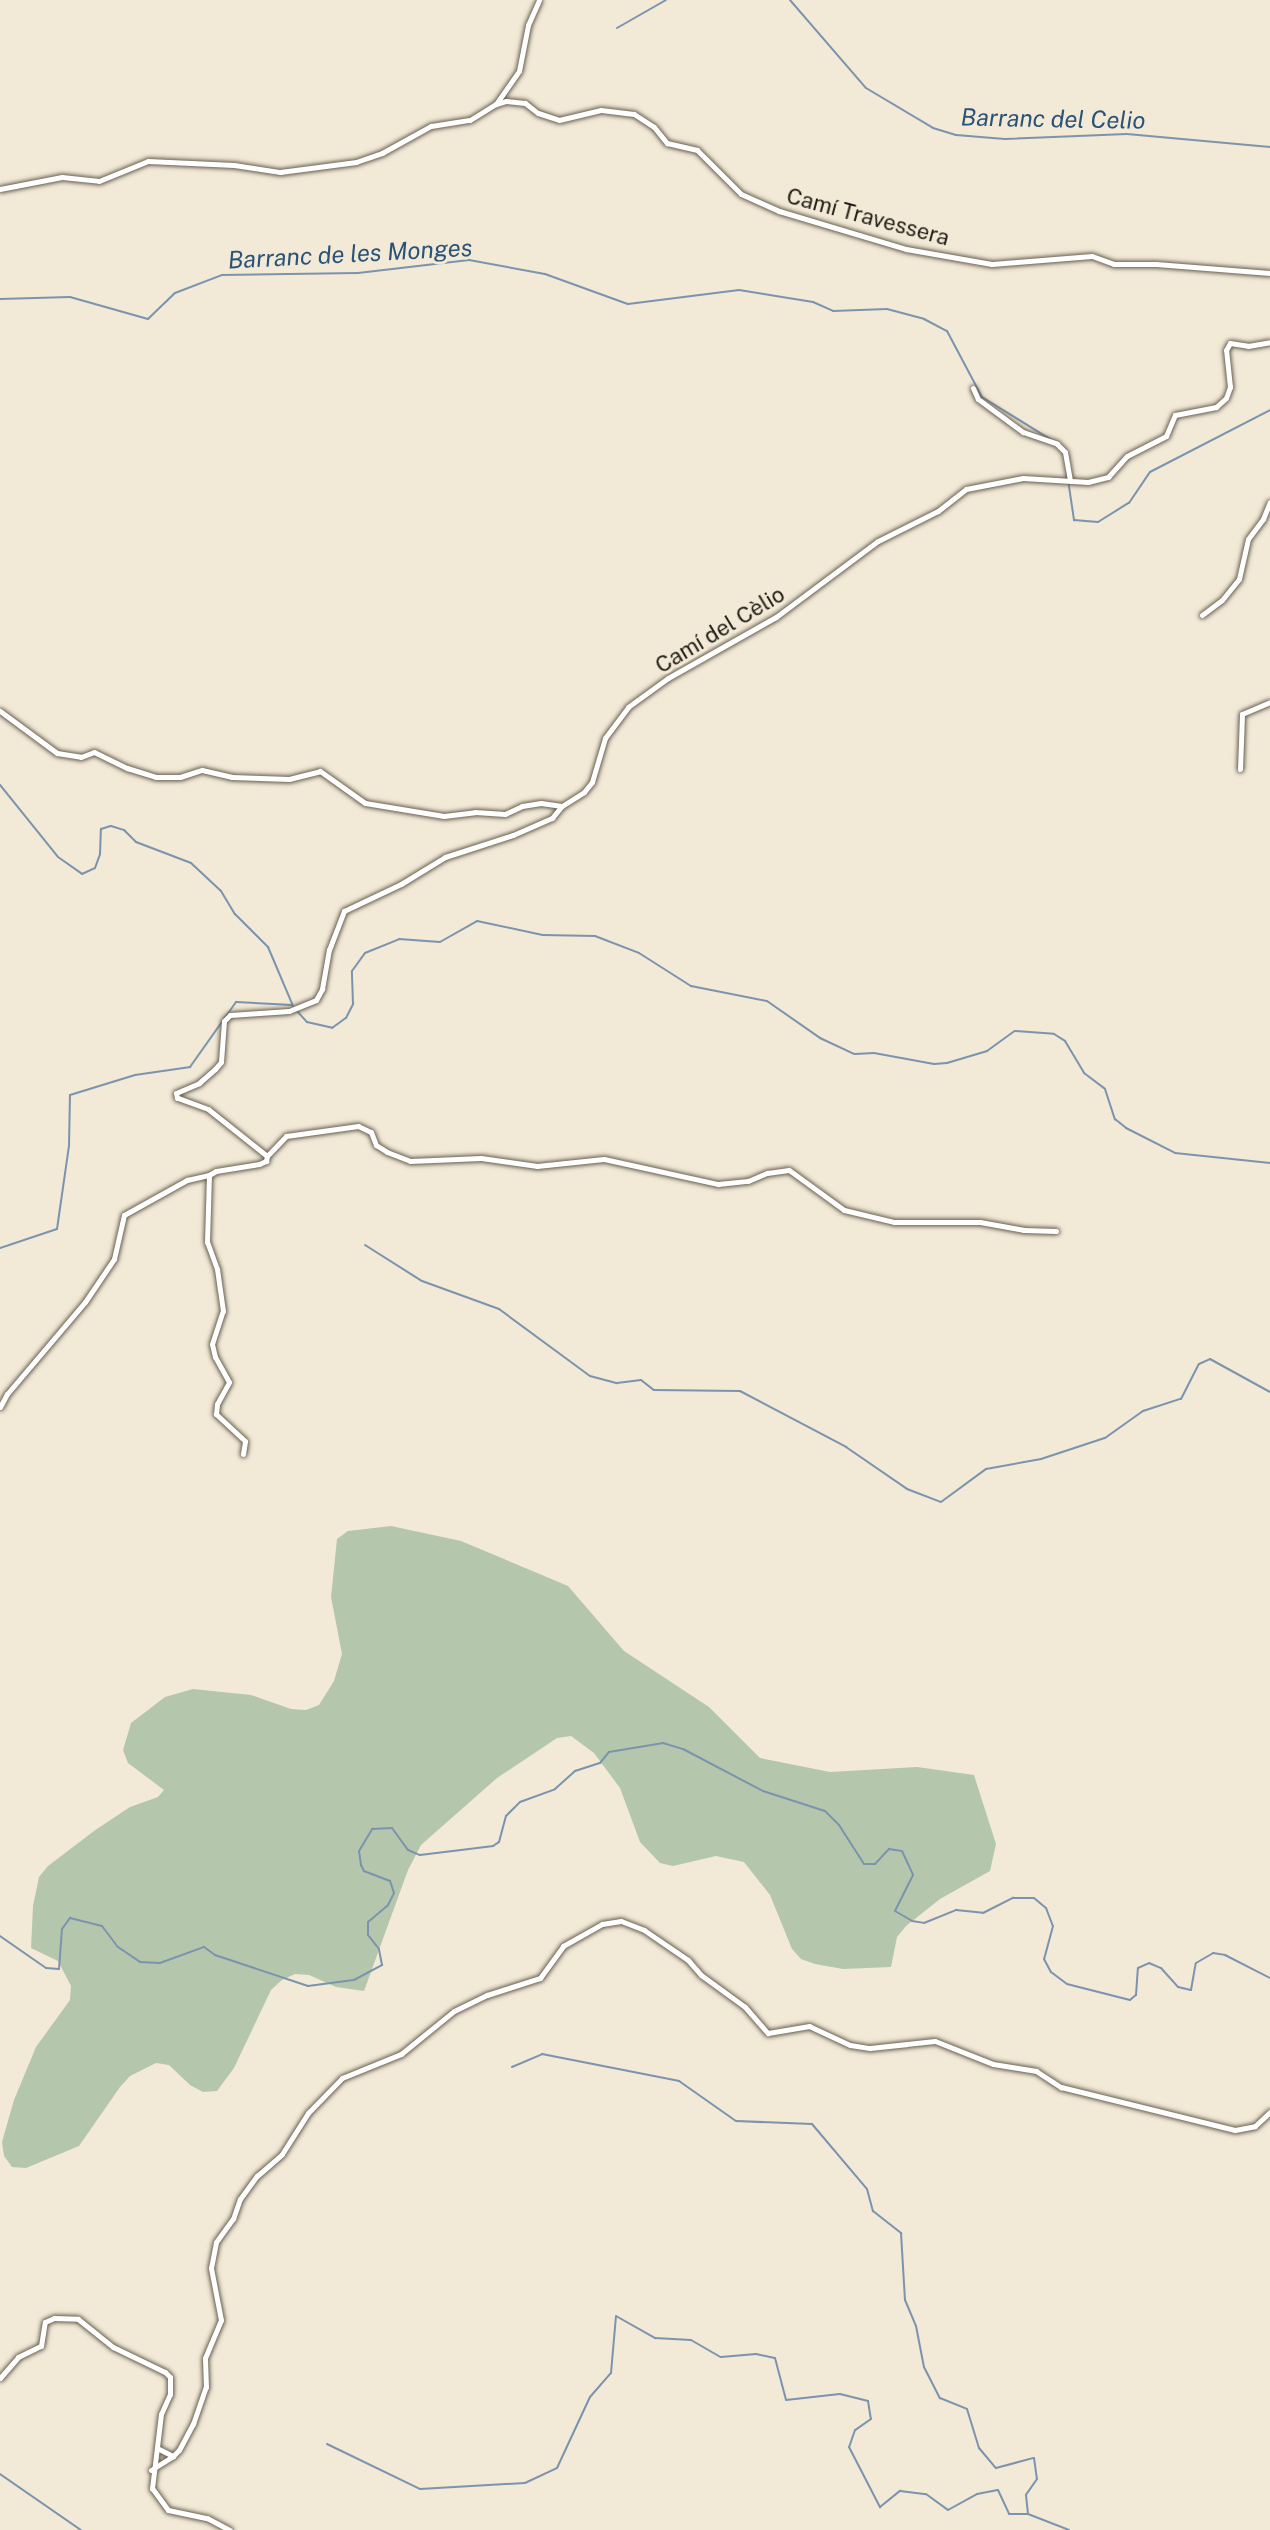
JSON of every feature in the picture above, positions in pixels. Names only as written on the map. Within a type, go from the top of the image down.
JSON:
[{"type":"street","points":[[0,189],[62,177],[99,181],[148,161],[234,165],[280,172],[356,162],[382,153],[431,126],[470,120],[496,104],[519,71],[528,25],[539,0]]},
{"type":"street","name":"Camí Travessera","points":[[496,104],[525,103],[538,113],[559,120],[601,110],[634,114],[654,127],[667,143],[697,150],[741,194],[779,211],[906,249],[992,264],[1092,256],[1114,264],[1156,264],[1270,273]]},
{"type":"street","name":"Camí del Cèlio","points":[[267,1156],[208,1109],[177,1098],[178,1090],[199,1083],[221,1062],[224,1021],[230,1015],[289,1011],[316,1000],[329,950],[344,911],[401,884],[445,857],[513,835],[552,818],[592,782],[605,738],[632,703],[776,617],[878,541],[938,511],[966,489],[1023,478],[1088,482],[1108,477],[1127,456],[1166,436],[1175,415],[1216,407],[1230,387],[1227,345],[1233,342],[1248,346],[1270,342]]},
{"type":"street","points":[[973,388],[978,399],[1023,432],[1057,444],[1065,452],[1070,479]]},
{"type":"street","points":[[1202,615],[1222,600],[1239,579],[1248,539],[1263,519],[1270,502]]},
{"type":"street","points":[[1240,769],[1242,714],[1270,702]]},
{"type":"street","points":[[0,711],[57,753],[81,757],[94,752],[127,768],[156,777],[202,770],[232,777],[289,779],[320,771],[365,803],[444,816],[475,812],[505,814],[522,806],[541,803],[562,806]]},
{"type":"street","points":[[0,1407],[114,1259],[124,1215],[187,1180],[266,1161],[286,1136],[358,1126],[371,1132],[376,1145],[410,1161],[481,1158],[537,1166],[604,1159],[718,1184],[748,1181],[767,1173],[789,1170],[844,1210],[894,1222],[980,1222],[1056,1231]]},
{"type":"street","points":[[209,1175],[207,1242],[217,1269],[223,1311],[212,1344],[229,1382],[217,1404],[216,1414],[245,1441],[243,1454]]},
{"type":"street","points":[[151,2470],[173,2456],[193,2424],[207,2383],[205,2358],[221,2320],[211,2268],[216,2242],[231,2222],[240,2199],[257,2176],[282,2154],[308,2113],[342,2078],[401,2054],[454,2011],[487,1995],[536,1980],[563,1946],[606,1922],[624,1921],[644,1930],[688,1960],[701,1975],[742,2004],[768,2033],[809,2026],[850,2045],[873,2048],[935,2041],[993,2064],[1036,2071],[1061,2087],[1235,2130],[1252,2128],[1270,2112]]},
{"type":"street","points":[[0,2378],[18,2357],[41,2346],[47,2319],[78,2319],[113,2347],[170,2377],[170,2394],[161,2414],[159,2449],[151,2470],[152,2488],[168,2510],[207,2518],[230,2530]]},
{"type":"street","points":[[159,2449],[173,2456]]},
{"type":"green space","points":[[391,1526],[461,1541],[568,1586],[624,1651],[709,1707],[760,1758],[830,1772],[917,1767],[974,1775],[996,1844],[990,1871],[940,1899],[906,1926],[897,1937],[891,1967],[843,1969],[815,1964],[801,1959],[792,1949],[770,1895],[744,1862],[716,1856],[673,1866],[660,1863],[640,1842],[620,1788],[594,1753],[571,1736],[557,1738],[497,1778],[421,1845],[408,1870],[364,1991],[336,1987],[309,1975],[295,1974],[282,1980],[271,1990],[234,2068],[217,2091],[203,2092],[190,2085],[169,2065],[156,2063],[130,2076],[79,2146],[26,2168],[12,2167],[4,2156],[2,2142],[14,2100],[36,2047],[70,2000],[71,1986],[58,1961],[31,1948],[33,1906],[39,1877],[48,1866],[94,1831],[130,1807],[158,1797],[164,1790],[128,1763],[123,1750],[131,1723],[165,1697],[193,1689],[251,1695],[291,1709],[306,1710],[319,1705],[334,1681],[342,1654],[331,1597],[337,1539],[348,1531]]},
{"type":"waterway","name":"Barranc del Celio","points":[[617,28],[666,0]]},
{"type":"waterway","name":"Barranc del Celio","points":[[790,0],[866,88],[933,128],[956,135],[1005,139],[1127,134],[1270,147]]},
{"type":"waterway","name":"Barranc de les Monges","points":[[0,299],[70,297],[148,319],[175,293],[222,275],[358,273],[469,260],[545,274],[628,304],[739,290],[813,302],[833,311],[887,309],[924,319],[947,331],[982,397],[1050,439]]},
{"type":"waterway","name":"Barranc de les Monges","points":[[1067,473],[1074,520],[1098,522],[1129,503],[1150,472],[1270,410]]},
{"type":"waterway","points":[[0,785],[58,857],[82,874],[95,868],[100,854],[101,829],[111,826],[124,830],[136,842],[191,863],[221,891],[235,914],[268,947],[293,1006]]},
{"type":"waterway","points":[[297,1011],[307,1022],[332,1028],[346,1018],[353,1004],[352,971],[365,953],[399,939],[440,942],[477,921],[543,935],[595,936],[639,953],[691,986],[767,1001],[820,1038],[855,1054],[874,1053],[934,1064],[947,1063],[987,1051],[1015,1031],[1054,1034],[1065,1041],[1084,1073],[1105,1089],[1115,1119],[1126,1128],[1175,1153],[1270,1163]]},
{"type":"waterway","points":[[0,1248],[57,1229],[69,1146],[70,1095],[135,1075],[190,1067],[236,1002],[292,1005]]},
{"type":"waterway","points":[[365,1245],[422,1281],[499,1309],[590,1376],[617,1383],[641,1380],[654,1390],[740,1391],[846,1447],[907,1489],[941,1502],[986,1469],[1041,1459],[1105,1438],[1143,1411],[1181,1399],[1199,1364],[1210,1359],[1270,1392]]},
{"type":"waterway","points":[[0,1936],[46,1968],[59,1969],[62,1929],[70,1918],[102,1926],[118,1947],[140,1962],[160,1963],[204,1947],[215,1955],[308,1986],[354,1980],[382,1965],[379,1949],[368,1935],[368,1922],[388,1905],[394,1893],[390,1881],[364,1871],[361,1865],[359,1851],[372,1829],[392,1828],[408,1850],[420,1855],[493,1846],[499,1842],[506,1816],[520,1802],[555,1789],[575,1771],[600,1763],[609,1752],[663,1743],[683,1749],[763,1791],[825,1811],[839,1825],[864,1864],[875,1864],[889,1849],[902,1851],[913,1875],[895,1911],[912,1921],[924,1923],[956,1910],[983,1913],[1013,1898],[1034,1898],[1046,1908],[1053,1926],[1044,1959],[1051,1972],[1067,1984],[1130,2000],[1136,1995],[1138,1968],[1149,1963],[1161,1968],[1178,1987],[1191,1990],[1196,1963],[1213,1953],[1225,1955],[1270,1978]]},
{"type":"waterway","points":[[512,2067],[542,2054],[679,2081],[736,2121],[812,2124],[867,2189],[873,2211],[901,2233],[905,2300],[916,2326],[924,2367],[940,2398],[967,2409],[979,2448],[996,2468],[1034,2458],[1037,2479],[1026,2495],[1028,2513]]},
{"type":"waterway","points":[[327,2444],[420,2489],[525,2483],[557,2468],[590,2397],[611,2373],[616,2316],[655,2338],[691,2340],[721,2357],[756,2354],[775,2358],[786,2400],[840,2394],[868,2401],[871,2419],[855,2430],[849,2447],[880,2507],[900,2491],[926,2494],[948,2510],[977,2494],[998,2490],[1009,2514],[1028,2514],[1069,2530]]},
{"type":"waterway","points":[[0,2474],[81,2530]]}]
